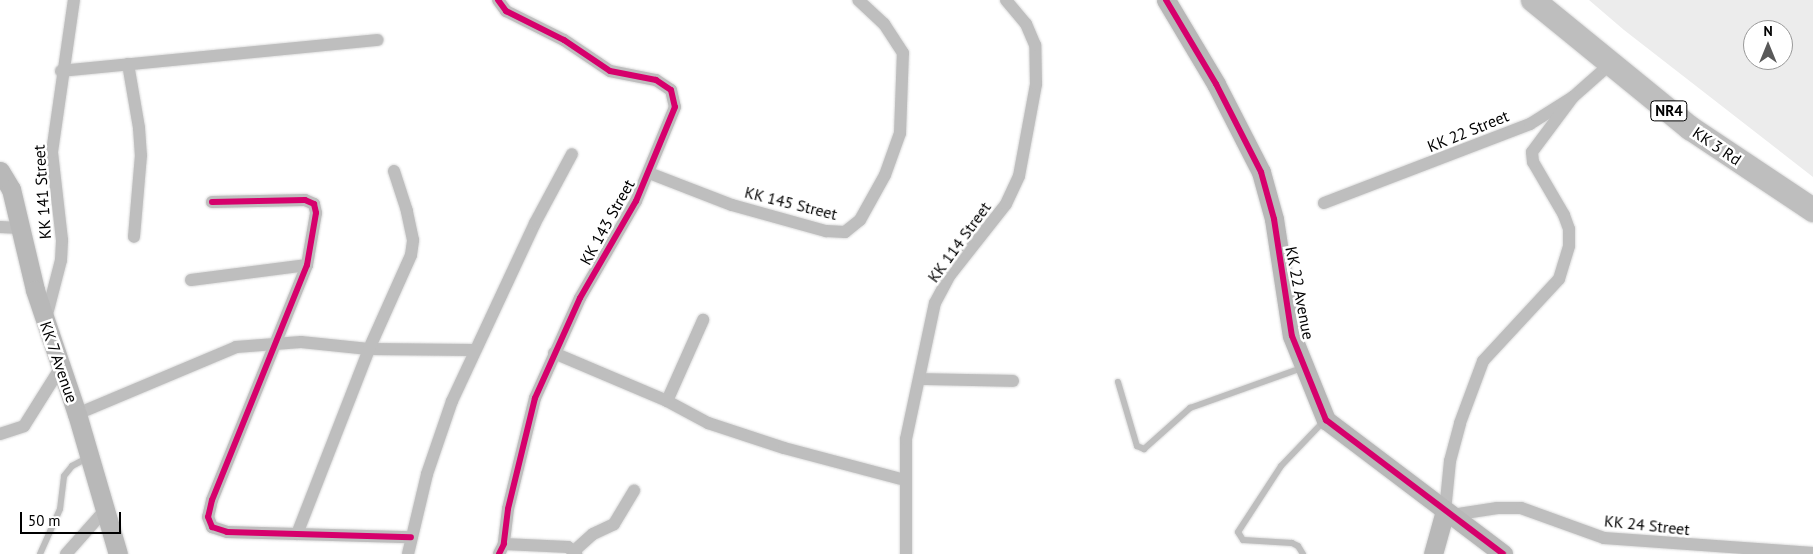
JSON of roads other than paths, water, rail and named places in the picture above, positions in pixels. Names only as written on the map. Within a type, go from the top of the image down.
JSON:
[{"type":"highway","name":"KK 3 Rd","points":[[1534,0],[1609,65],[1690,128],[1813,210]]},
{"type":"street","name":"KK 141 Street","points":[[45,322],[53,301],[62,240],[52,152],[61,70],[74,0]]},
{"type":"street","name":"KK 143 Street","points":[[498,0],[506,11],[564,40],[610,71],[656,80],[671,90],[675,107],[649,173],[580,298],[535,398],[520,452],[501,549]]},
{"type":"street","name":"KK 145 Street","points":[[649,173],[732,205],[826,231],[845,232],[860,220],[885,175],[900,133],[904,53],[884,24],[858,0]]},
{"type":"street","name":"KK 114 Street","points":[[906,554],[905,480],[909,419],[921,379],[935,303],[950,275],[1006,204],[1019,176],[1036,84],[1035,45],[1026,24],[1006,0]]},
{"type":"street","name":"KK 22 Avenue","points":[[1166,0],[1220,92],[1261,172],[1274,220],[1292,336],[1326,420],[1503,554]]},
{"type":"street","points":[[61,70],[377,40]]},
{"type":"street","points":[[128,64],[139,128],[141,155],[134,237]]},
{"type":"street","name":"KK 22 Street","points":[[1324,203],[1521,128],[1573,97],[1609,65]]},
{"type":"street","points":[[1433,554],[1448,513],[1453,451],[1470,390],[1482,361],[1559,279],[1569,246],[1569,229],[1564,215],[1533,162],[1532,152],[1573,97]]},
{"type":"street","points":[[408,554],[427,474],[473,350],[572,154]]},
{"type":"street","name":"KK 7 Avenue","points":[[0,170],[11,189],[45,322],[77,414],[118,554]]},
{"type":"street","points":[[297,534],[369,349],[411,255],[413,240],[407,211],[394,171]]},
{"type":"street","points":[[212,202],[305,200],[314,204],[316,213],[307,265],[273,343],[208,517],[212,527],[227,532],[412,537]]},
{"type":"street","points":[[0,227],[20,228]]},
{"type":"street","points":[[190,280],[307,265]]},
{"type":"street","points":[[667,401],[703,320]]},
{"type":"street","points":[[77,414],[236,347],[273,343],[369,349],[473,350]]},
{"type":"street","points":[[554,353],[667,401],[727,429],[905,480]]},
{"type":"street","points":[[0,434],[24,426],[61,367]]},
{"type":"street","points":[[921,379],[1013,381]]},
{"type":"street","points":[[501,549],[568,547],[575,552],[593,534],[614,524],[634,491]]},
{"type":"street","name":"KK 24 Street","points":[[1448,513],[1497,508],[1521,508],[1604,538],[1813,553]]},
{"type":"street","points":[[66,554],[105,510]]},
{"type":"lane","points":[[1118,382],[1138,446],[1144,449],[1190,408],[1304,368]]},
{"type":"lane","points":[[1303,554],[1298,546],[1292,543],[1243,540],[1238,532],[1281,466],[1326,420]]},
{"type":"lane","points":[[40,554],[60,509],[64,476],[72,466],[90,457]]}]
